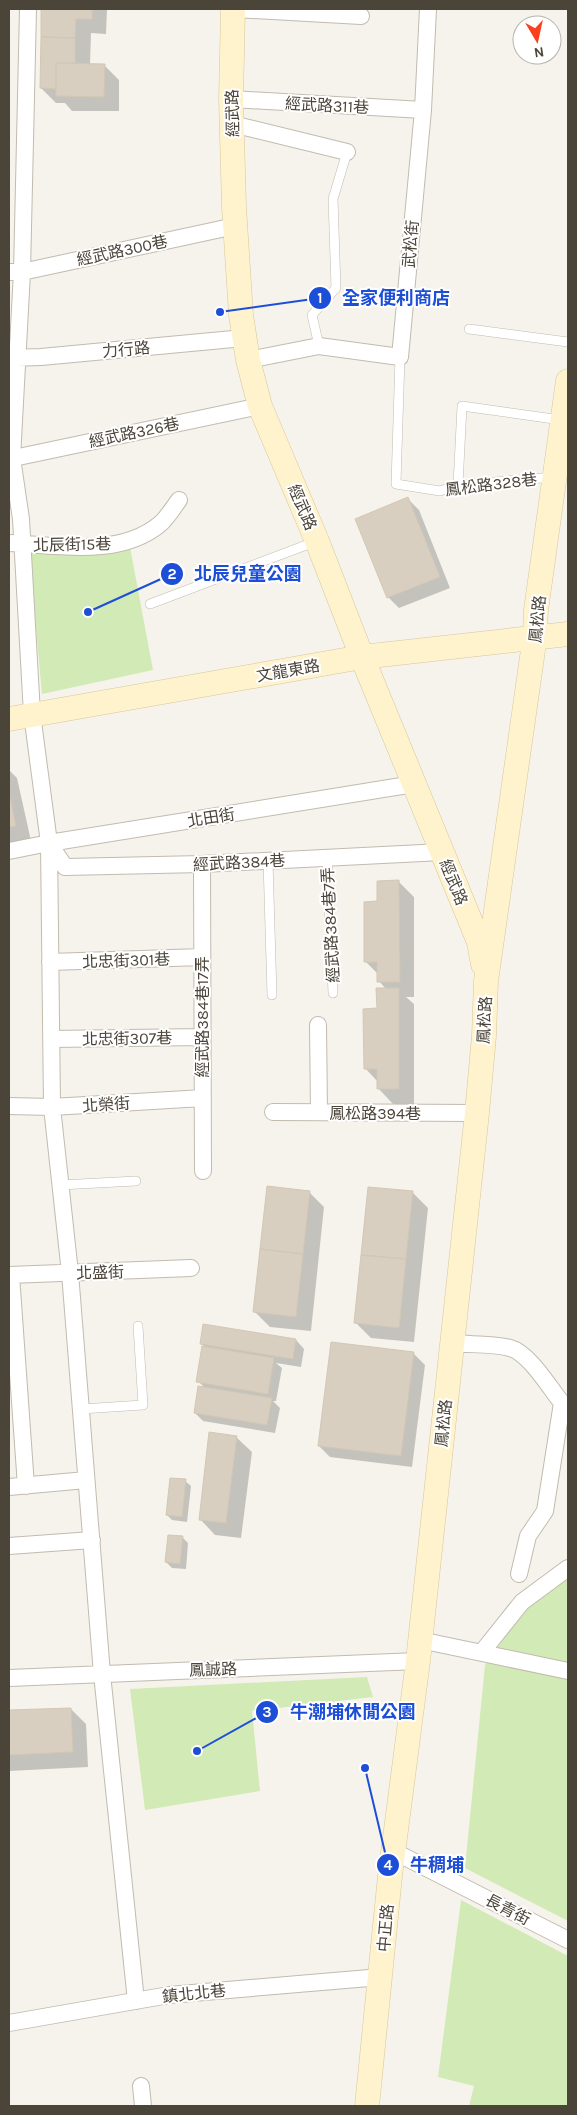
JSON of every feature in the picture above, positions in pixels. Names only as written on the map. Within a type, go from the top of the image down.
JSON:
[{"type":"main road","name":"經武路","points":[[235,9],[231,99],[235,226],[246,349],[260,406],[317,540],[362,657],[479,942],[486,981]]},
{"type":"main road","name":"鳳松路","points":[[419,1651],[477,1113],[484,1036],[486,981],[535,636],[536,610],[568,381]]},
{"type":"main road","name":"文龍東路","points":[[20,717],[362,657],[535,636],[568,634]]},
{"type":"main road","name":"中正路","points":[[367,2106],[394,1851],[419,1651]]},
{"type":"street","points":[[28,9],[15,272],[10,459],[16,544],[20,717],[49,843],[52,1107],[70,1273],[102,1674],[136,2001]]},
{"type":"street","points":[[235,9],[361,16]]},
{"type":"street","name":"武松街","points":[[400,356],[423,110],[428,9]]},
{"type":"street","name":"經武路311巷","points":[[231,99],[423,110]]},
{"type":"street","points":[[232,124],[347,152]]},
{"type":"street","name":"經武路300巷","points":[[15,272],[235,226]]},
{"type":"street","points":[[246,349],[319,346],[400,356]]},
{"type":"street","name":"力行路","points":[[13,358],[246,349]]},
{"type":"street","name":"經武路326巷","points":[[10,459],[260,406]]},
{"type":"street","name":"北辰街15巷","points":[[16,544],[112,545],[138,537],[160,524],[180,500]]},
{"type":"street","name":"北田街","points":[[9,851],[414,784]]},
{"type":"street","name":"經武路384巷","points":[[49,843],[64,867],[202,864],[442,852]]},
{"type":"street","name":"經武路384巷17弄","points":[[202,864],[203,1171]]},
{"type":"street","name":"北忠街301巷","points":[[50,962],[202,957]]},
{"type":"street","points":[[318,1025],[319,1112]]},
{"type":"street","name":"北忠街307巷","points":[[51,1039],[202,1037]]},
{"type":"street","name":"北榮街","points":[[9,1106],[52,1107],[203,1098]]},
{"type":"street","name":"鳳松路394巷","points":[[273,1112],[477,1113]]},
{"type":"street","name":"北盛街","points":[[10,1275],[191,1268]]},
{"type":"street","points":[[10,1275],[26,1486]]},
{"type":"street","points":[[452,1343],[511,1348],[533,1363],[543,1380],[562,1403],[545,1512],[528,1536],[519,1574]]},
{"type":"street","points":[[9,1487],[86,1480]]},
{"type":"street","points":[[9,1546],[92,1540]]},
{"type":"street","points":[[482,1652],[522,1602],[568,1568]]},
{"type":"street","name":"鳳誠路","points":[[9,1678],[102,1674],[419,1651],[482,1652],[568,1671]]},
{"type":"street","name":"長青街","points":[[394,1851],[568,1940]]},
{"type":"street","name":"鎮北北巷","points":[[9,2024],[169,1995],[381,1977]]},
{"type":"street","points":[[141,2086],[144,2106]]},
{"type":"lane","points":[[319,346],[312,315],[336,288],[333,199],[347,152]]},
{"type":"lane","points":[[469,329],[568,342]]},
{"type":"lane","name":"鳳松路328巷","points":[[400,356],[396,484],[440,491],[458,485],[556,477]]},
{"type":"lane","points":[[458,485],[462,406],[564,420]]},
{"type":"lane","points":[[150,604],[317,540]]},
{"type":"lane","name":"經武路384巷7弄","points":[[326,858],[334,993]]},
{"type":"lane","points":[[268,860],[272,995]]},
{"type":"lane","points":[[60,1185],[136,1181]]},
{"type":"lane","points":[[81,1409],[143,1405],[138,1326]]},
{"type":"green space","points":[[130,547],[153,670],[42,694],[29,552],[108,554]]},
{"type":"green space","points":[[568,1573],[568,1921],[465,1868],[485,1665],[534,1597]]},
{"type":"green space","points":[[367,1677],[373,1697],[252,1711],[260,1791],[145,1810],[130,1689]]},
{"type":"green space","points":[[461,1900],[568,1956],[568,2106],[469,2106],[474,2086],[438,2077]]},
{"type":"building","points":[[41,9],[92,9],[92,19],[76,19],[75,38],[41,37]]},
{"type":"building","points":[[41,37],[75,38],[75,63],[56,63],[56,89],[40,88]]},
{"type":"building","points":[[56,63],[105,64],[104,97],[56,96]]},
{"type":"building","points":[[408,497],[440,577],[387,598],[355,519]]},
{"type":"building","points":[[9,791],[16,826],[9,827]]},
{"type":"building","points":[[399,880],[400,982],[377,982],[377,962],[364,962],[364,902],[377,901],[377,881]]},
{"type":"building","points":[[376,988],[399,988],[399,1089],[377,1089],[377,1069],[364,1069],[363,1009],[377,1008]]},
{"type":"building","points":[[267,1186],[310,1191],[303,1254],[260,1249]]},
{"type":"building","points":[[368,1187],[413,1191],[406,1259],[361,1255]]},
{"type":"building","points":[[260,1249],[303,1254],[296,1317],[253,1312]]},
{"type":"building","points":[[361,1255],[406,1259],[399,1328],[354,1323]]},
{"type":"building","points":[[203,1324],[296,1339],[293,1359],[200,1344]]},
{"type":"building","points":[[331,1342],[414,1352],[401,1456],[318,1446]]},
{"type":"building","points":[[202,1346],[274,1358],[268,1394],[196,1382]]},
{"type":"building","points":[[198,1386],[272,1398],[267,1425],[194,1413]]},
{"type":"building","points":[[209,1432],[237,1436],[226,1523],[199,1520]]},
{"type":"building","points":[[170,1478],[186,1479],[182,1517],[166,1515]]},
{"type":"building","points":[[168,1535],[183,1536],[180,1564],[165,1562]]},
{"type":"building","points":[[71,1708],[73,1752],[9,1755],[9,1710]]},
{"type":"place","name":"全家便利商店","points":[[220,312]]},
{"type":"place","name":"北辰兒童公園","points":[[88,612]]},
{"type":"place","name":"牛潮埔休閒公園","points":[[197,1751]]},
{"type":"place","name":"牛稠埔","points":[[365,1768]]}]
